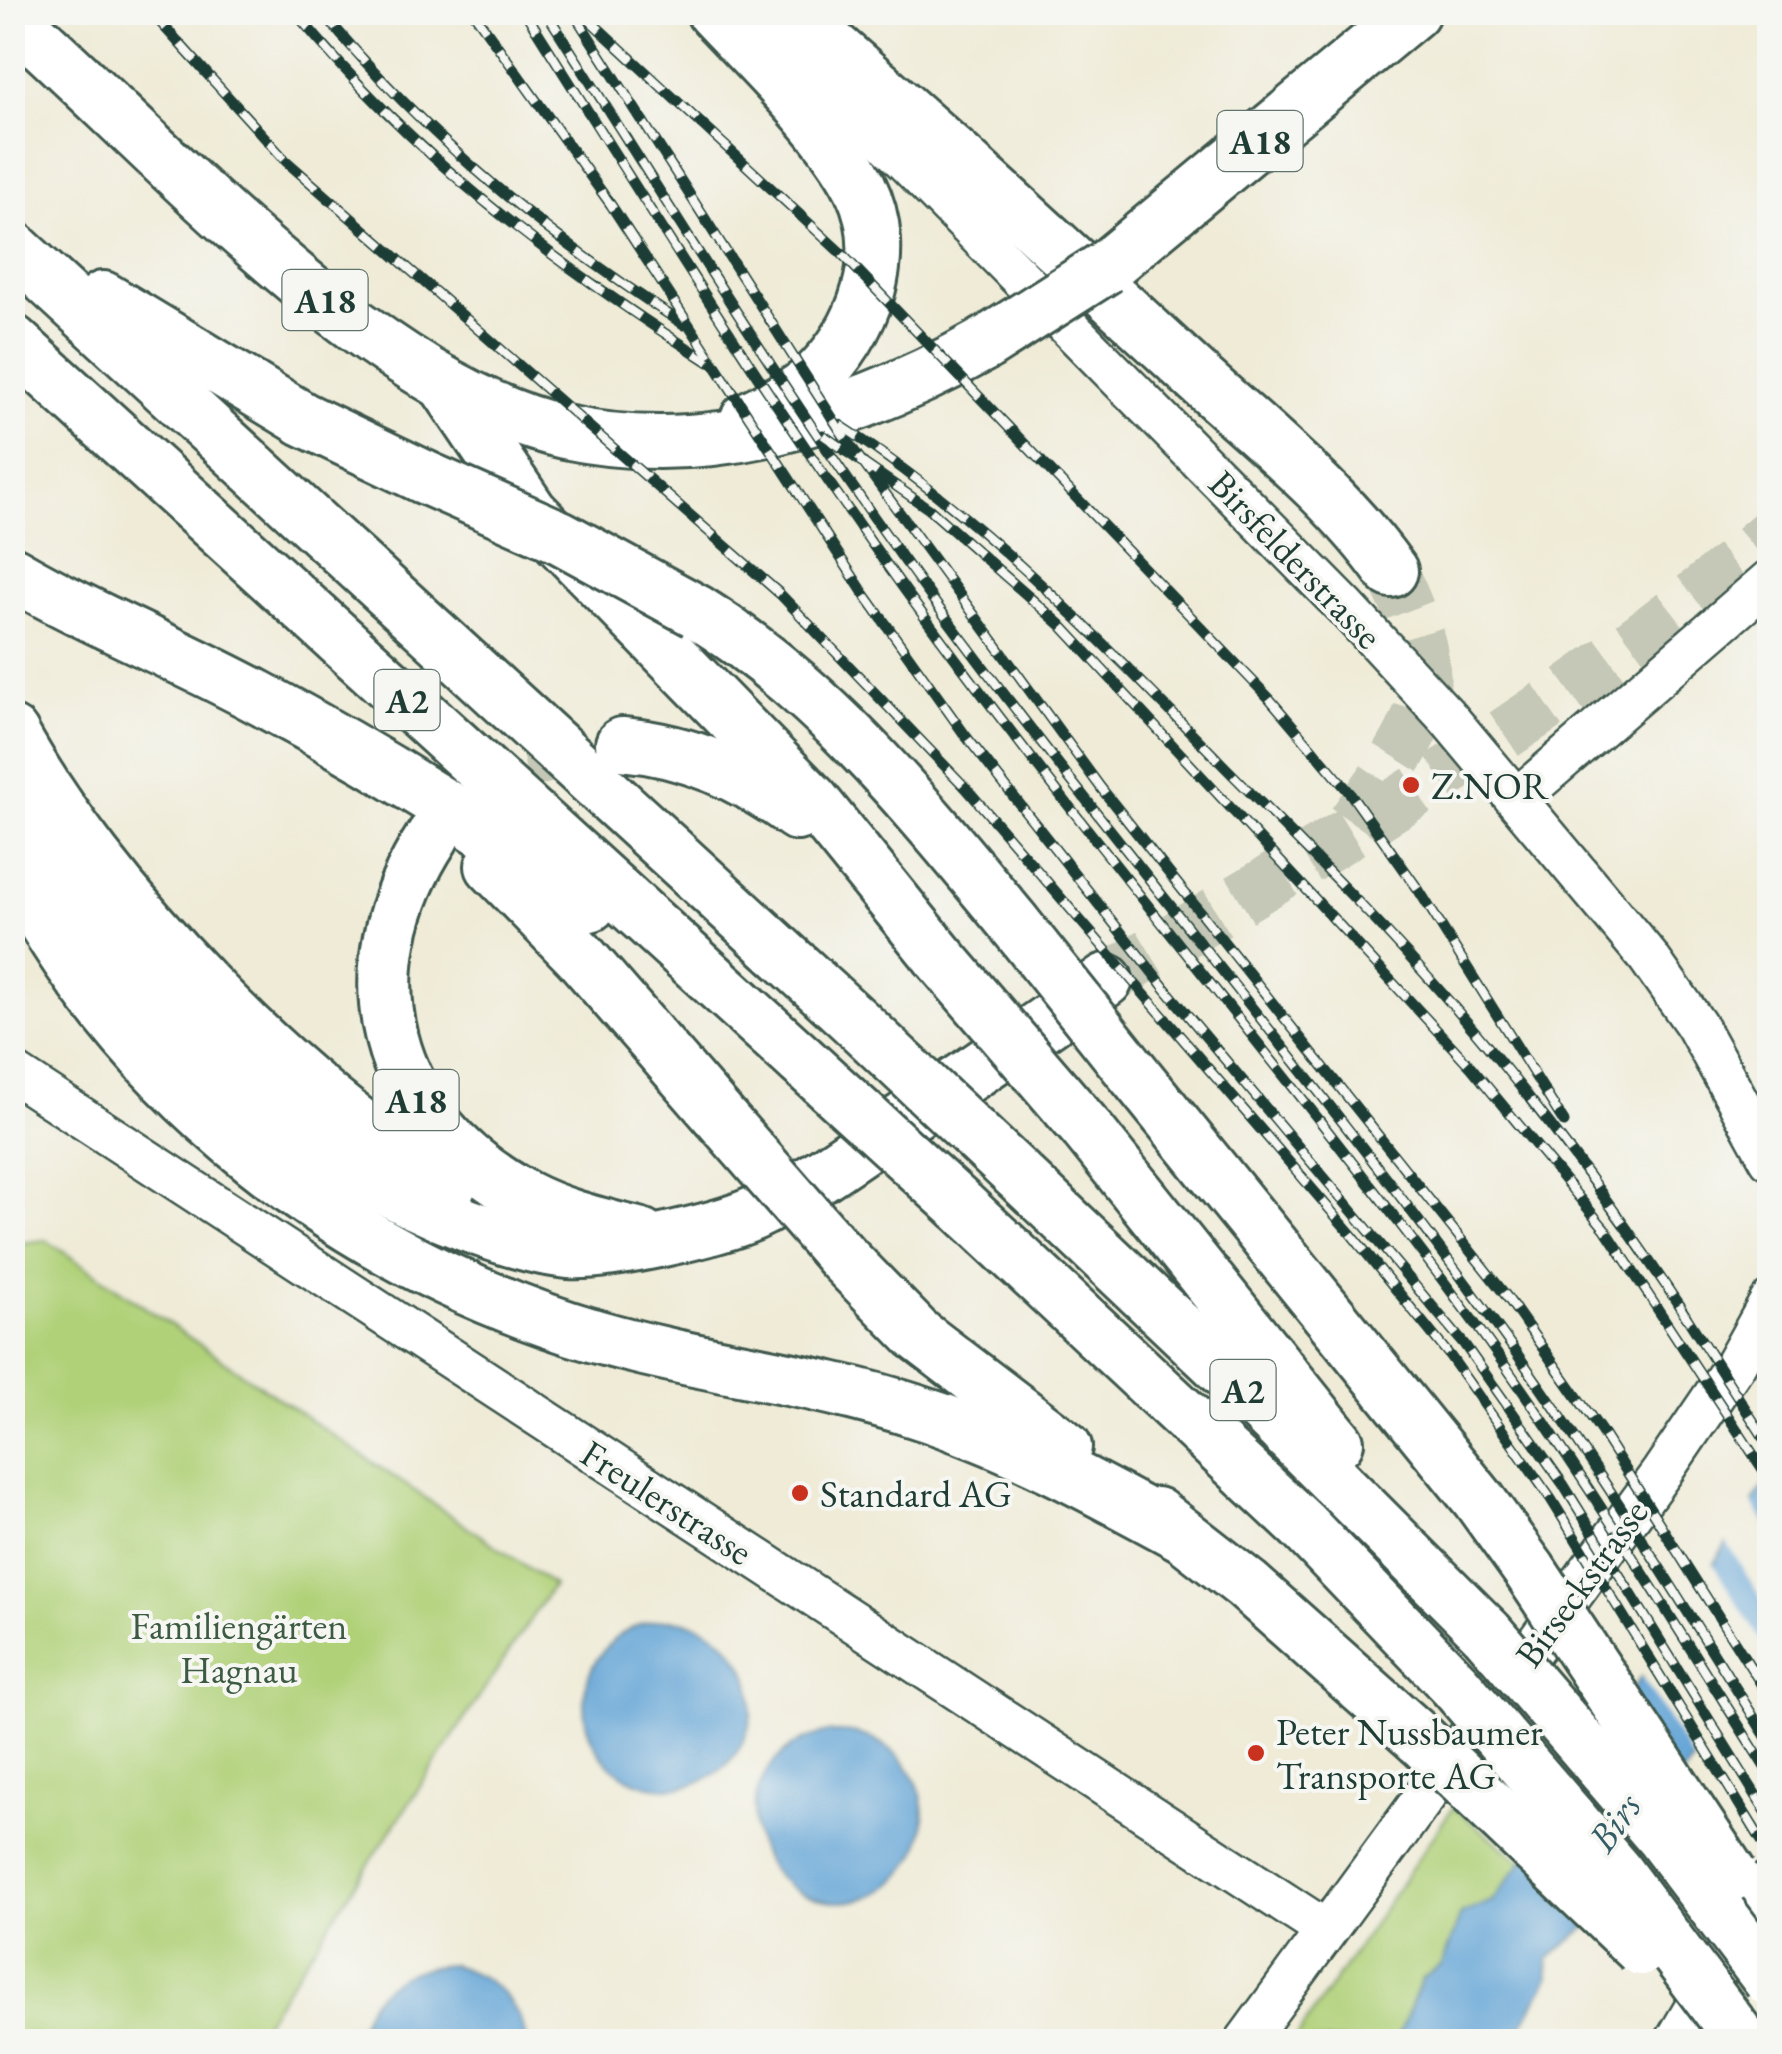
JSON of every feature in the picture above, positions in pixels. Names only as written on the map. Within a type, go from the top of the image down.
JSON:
[{"type":"highway","points":[[710,440],[810,382],[838,353],[858,324],[870,286],[874,245],[869,208],[845,162],[713,12]]},
{"type":"highway","points":[[792,12],[1225,402],[1314,486],[1391,572]]},
{"type":"highway","name":"A18","points":[[12,17],[298,278],[380,342],[443,382],[510,414],[565,432],[646,442],[710,440],[818,418],[930,374],[985,344],[1152,232],[1413,12]]},
{"type":"highway","points":[[12,245],[303,419],[424,478],[560,537],[696,611],[763,656],[834,717],[907,795],[1013,922],[1479,1500],[1530,1571],[1770,1936]]},
{"type":"highway","name":"A2","points":[[12,245],[858,1024],[1477,1622],[1641,1811],[1770,1980]]},
{"type":"highway","name":"A2","points":[[12,341],[962,1206],[1302,1524],[1455,1685],[1616,1872],[1743,2042]]},
{"type":"highway","name":"A18","points":[[443,382],[531,512],[813,802],[860,865],[1086,1128],[1477,1622]]},
{"type":"highway","points":[[12,572],[66,604],[255,695],[394,778],[556,880],[801,1060]]},
{"type":"highway","points":[[12,592],[66,604]]},
{"type":"highway","points":[[12,733],[82,838],[190,966],[292,1068],[355,1121],[428,1173],[520,1217],[600,1236],[652,1238]]},
{"type":"highway","name":"A18","points":[[622,744],[673,752],[729,770],[766,791],[860,865]]},
{"type":"highway","points":[[394,778],[527,900],[888,1306],[955,1366],[1247,1585],[1422,1740],[1639,1947],[1722,2042]]},
{"type":"highway","name":"A18","points":[[433,836],[398,902],[386,956],[390,1037],[409,1087],[456,1148],[523,1196],[584,1220],[652,1238],[713,1228],[754,1214],[841,1161],[1106,980]]},
{"type":"highway","points":[[19,842],[60,948],[130,1040],[249,1156],[348,1228],[473,1291],[582,1332],[881,1400],[963,1427],[1055,1467],[1184,1536]]},
{"type":"highway","points":[[19,842],[198,1044],[268,1107],[342,1160],[416,1202],[528,1246],[593,1251],[652,1238]]},
{"type":"main road","name":"Birsfelderstrasse","points":[[758,12],[1346,608],[1518,798],[1648,957],[1696,1024],[1770,1159]]},
{"type":"main road","points":[[1518,798],[1770,580]]},
{"type":"main road","name":"Freulerstrasse","points":[[12,1072],[1324,1929]]},
{"type":"main road","name":"Birseckstrasse","points":[[1245,2042],[1736,1363],[1770,1302]]},
{"type":"main road","points":[[1674,2042],[1770,1881]]},
{"type":"green space","name":"Familiengärten Hagnau","points":[[46,1240],[553,1585],[252,2041],[13,2041],[12,1244]]},
{"type":"green space","points":[[1453,1807],[1522,1862],[1492,1902],[1461,1915],[1442,1965],[1422,1979],[1396,2041],[1293,2042]]},
{"type":"water","name":"Birs","points":[[1769,1477],[1769,1647],[1583,1923],[1587,1927],[1548,1959],[1549,1978],[1513,2041],[1396,2042],[1422,1979],[1442,1965],[1461,1914],[1492,1901],[1522,1862]]},
{"type":"water","points":[[668,1620],[700,1626],[727,1645],[746,1672],[752,1704],[746,1736],[727,1763],[700,1782],[668,1788],[636,1782],[609,1763],[590,1736],[584,1704],[590,1672],[609,1645],[636,1626]]},
{"type":"water","points":[[839,1732],[871,1739],[899,1757],[917,1785],[924,1817],[917,1849],[899,1877],[871,1895],[839,1902],[807,1895],[779,1877],[761,1849],[754,1817],[761,1785],[779,1757],[807,1739]]},
{"type":"water","points":[[452,1965],[480,1976],[502,1992],[517,2013],[527,2041],[356,2041],[368,2007],[389,1984],[417,1970]]},
{"type":"pier","points":[[1748,1496],[1769,1529],[1769,1611],[1723,1536]]},
{"type":"pier","points":[[1709,1558],[1770,1656],[1696,1765],[1638,1670]]},
{"type":"tunnel","points":[[1106,980],[1363,824],[1531,716],[1613,659],[1770,534]]},
{"type":"tunnel","points":[[1353,823],[1412,730],[1425,678],[1410,613],[1391,571]]},
{"type":"tunnel","points":[[459,805],[519,764],[600,744]]},
{"type":"railway","points":[[151,12],[286,161],[780,594],[966,788],[1351,1234],[1450,1356],[1551,1499],[1770,1854]]},
{"type":"railway","points":[[295,12],[389,115],[488,204],[540,246],[709,362]]},
{"type":"railway","points":[[322,12],[403,102],[491,183],[585,257],[685,325]]},
{"type":"railway","points":[[473,12],[611,205],[863,592],[965,735],[1164,987],[1464,1344],[1563,1484],[1770,1818]]},
{"type":"railway","points":[[525,12],[720,319],[873,545],[993,708],[1473,1321],[1588,1488],[1770,1775]]},
{"type":"railway","points":[[546,12],[738,314],[887,536],[1075,786],[1354,1137],[1489,1315],[1598,1473],[1770,1743]]},
{"type":"railway","points":[[573,12],[847,441],[1101,788],[1507,1297],[1601,1431],[1770,1698]]},
{"type":"railway","points":[[584,15],[842,254],[1269,698],[1350,793],[1418,889],[1564,1122]]},
{"type":"railway","points":[[840,425],[943,500],[1039,582],[1368,912],[1454,1007],[1546,1119],[1686,1316]]},
{"type":"railway","points":[[823,435],[929,509],[1061,625],[1471,1067],[1605,1229],[1770,1480]]},
{"type":"railway","points":[[1678,1304],[1770,1447]]},
{"type":"place","name":"Z.NOR","points":[[1411,785]]},
{"type":"place","name":"Standard AG","points":[[800,1493]]},
{"type":"place","name":"Peter Nussbaumer Transporte AG","points":[[1256,1753]]}]
